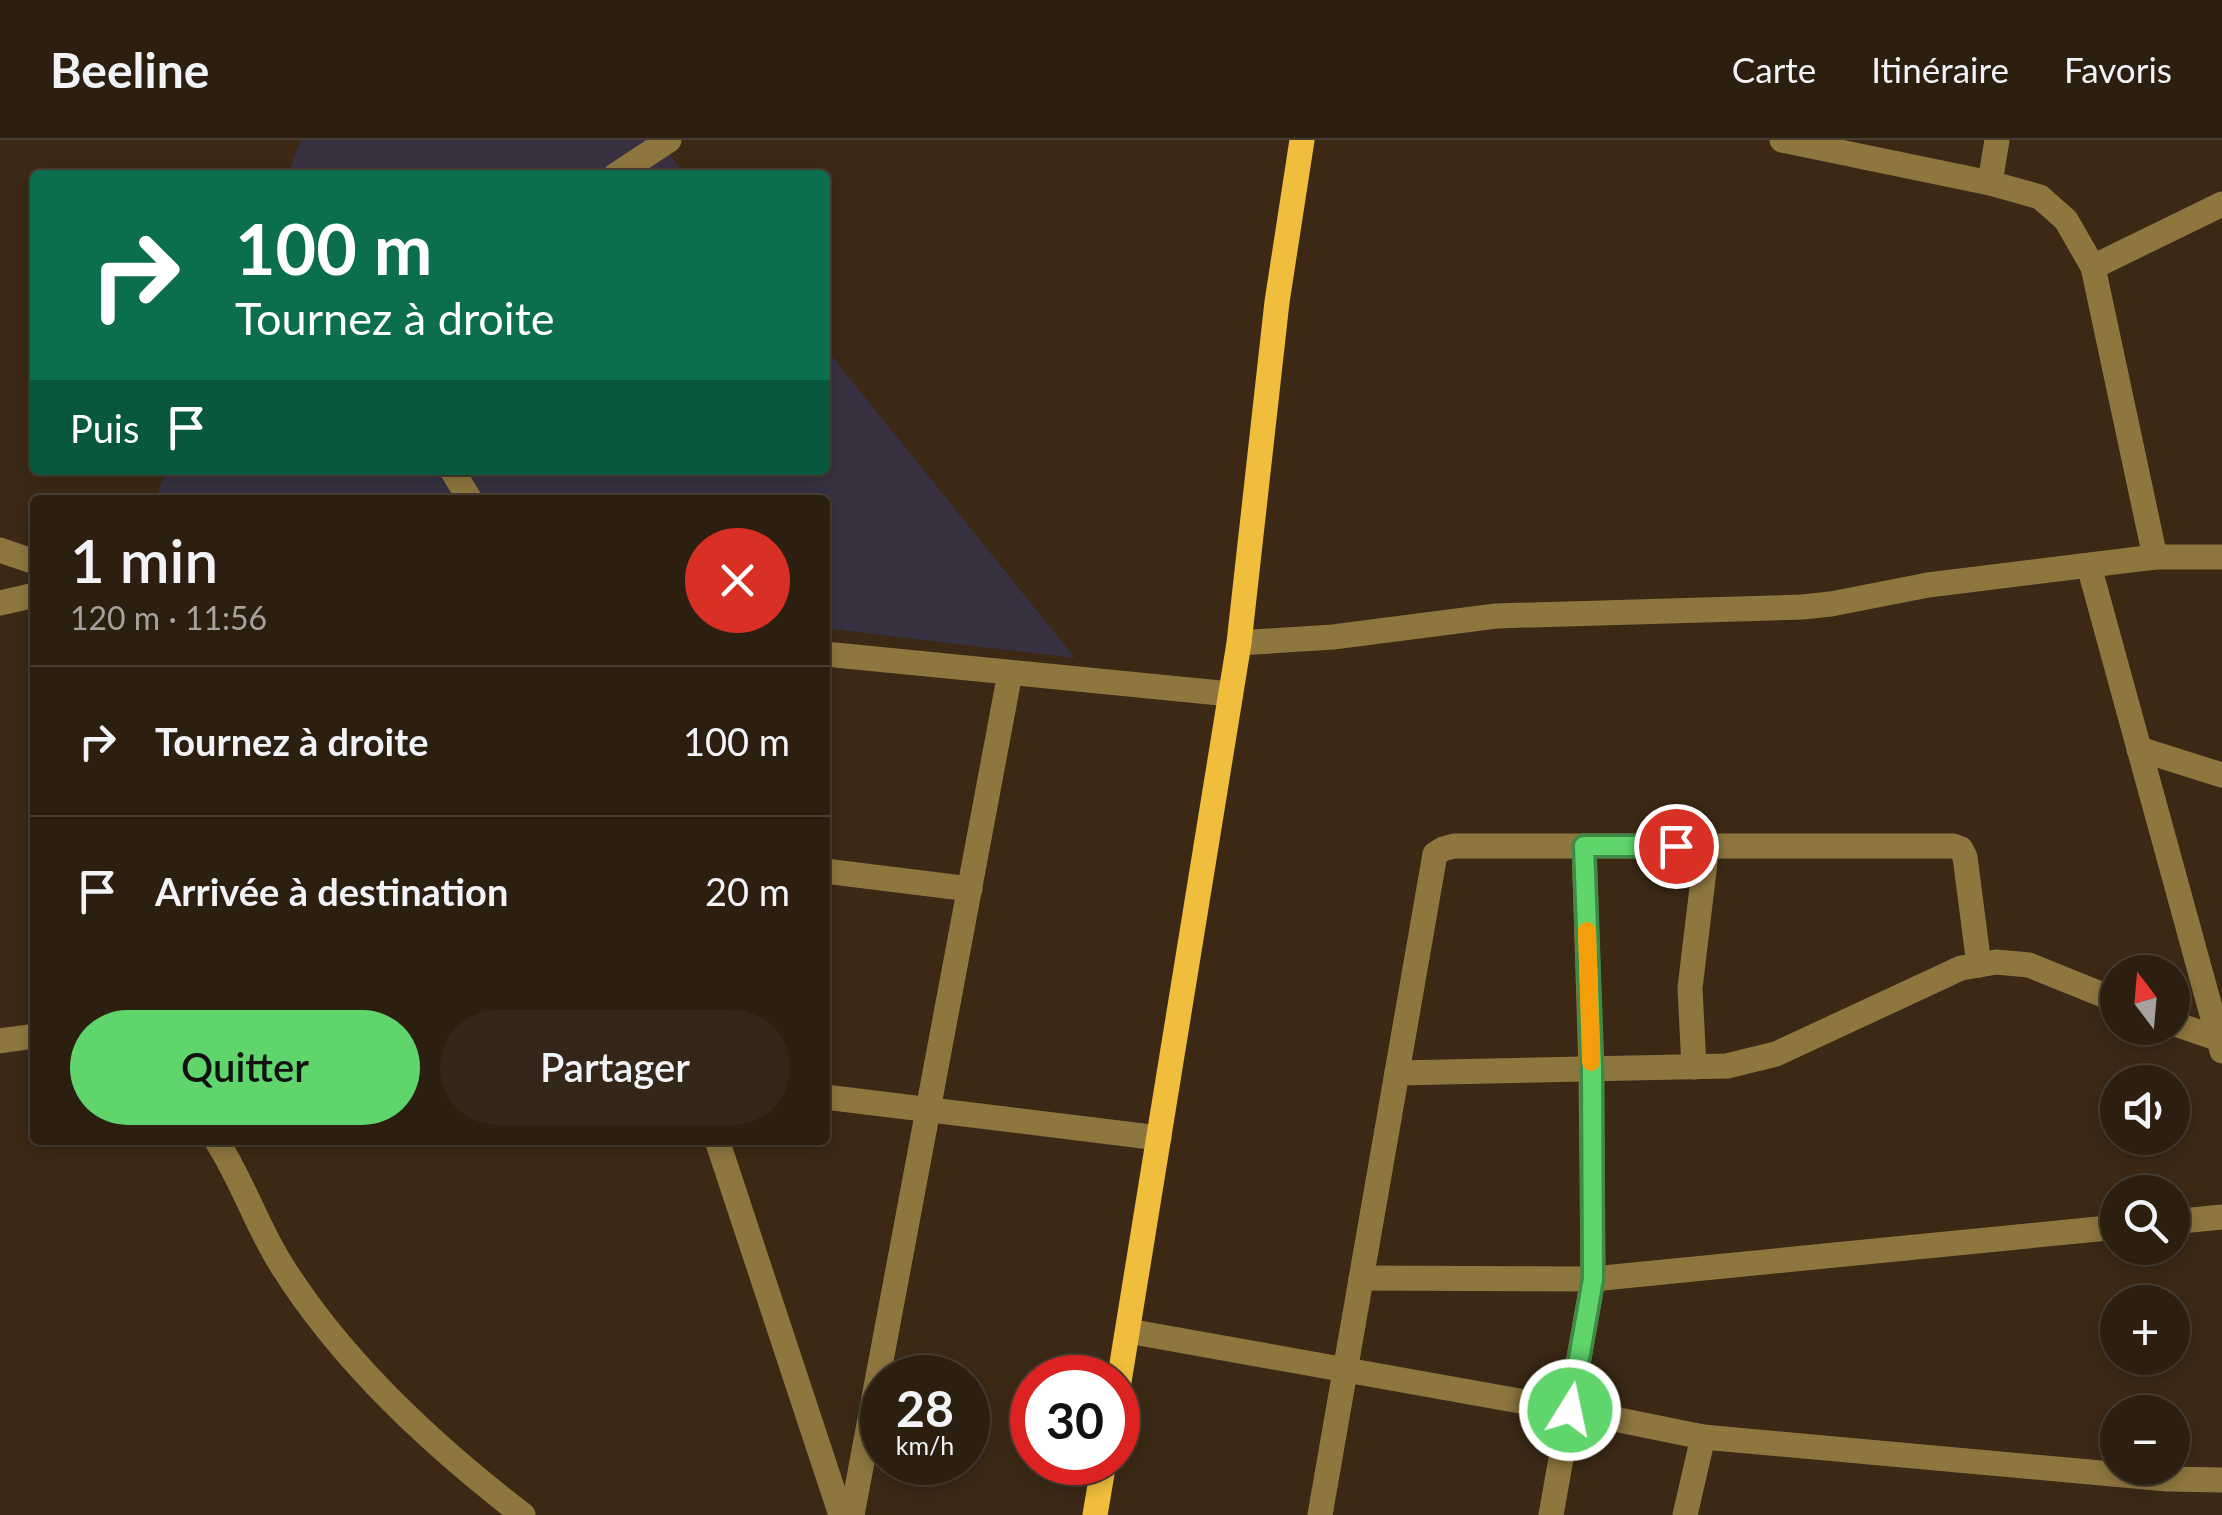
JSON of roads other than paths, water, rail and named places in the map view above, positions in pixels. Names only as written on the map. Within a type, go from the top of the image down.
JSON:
[{"type":"main road","points":[[1124,1355],[1239,643],[1278,302],[1302,140]]},
{"type":"main road","points":[[1095,1515],[1100,1485]]},
{"type":"street","points":[[624,170],[669,140]]},
{"type":"street","points":[[1785,140],[2040,197],[2066,220],[2094,267],[2155,557]]},
{"type":"street","points":[[1990,183],[1997,140]]},
{"type":"street","points":[[2094,267],[2222,204]]},
{"type":"street","points":[[0,550],[30,560]]},
{"type":"street","points":[[1239,643],[1333,637],[1496,616],[1802,608],[1928,585],[2155,557],[2222,557]]},
{"type":"street","points":[[2089,566],[2220,1045]]},
{"type":"street","points":[[0,603],[30,596]]},
{"type":"street","points":[[830,654],[1230,694]]},
{"type":"street","points":[[852,1515],[1010,672]]},
{"type":"street","points":[[2139,749],[2222,775]]},
{"type":"street","points":[[1320,1515],[1434,854],[1454,846],[1954,846],[1965,857],[1979,965]]},
{"type":"street","points":[[1552,1515],[1593,1279],[1592,1068],[1584,846]]},
{"type":"street","points":[[1694,1066],[1690,988],[1707,846]]},
{"type":"street","points":[[830,872],[970,890]]},
{"type":"street","points":[[1397,1073],[1727,1066],[1776,1054],[1961,968],[1996,962],[2029,965],[2100,995]]},
{"type":"street","points":[[2190,1031],[2220,1045]]},
{"type":"street","points":[[0,1041],[30,1037]]},
{"type":"street","points":[[830,1097],[1159,1138]]},
{"type":"street","points":[[219,1145],[282,1266],[348,1355],[415,1424],[523,1515]]},
{"type":"street","points":[[720,1145],[841,1515]]},
{"type":"street","points":[[2190,1220],[2222,1217]]},
{"type":"street","points":[[1361,1278],[1593,1279],[2100,1229]]},
{"type":"street","points":[[1128,1331],[1703,1437],[2167,1479],[2222,1480]]},
{"type":"street","points":[[1685,1515],[1703,1437]]}]
